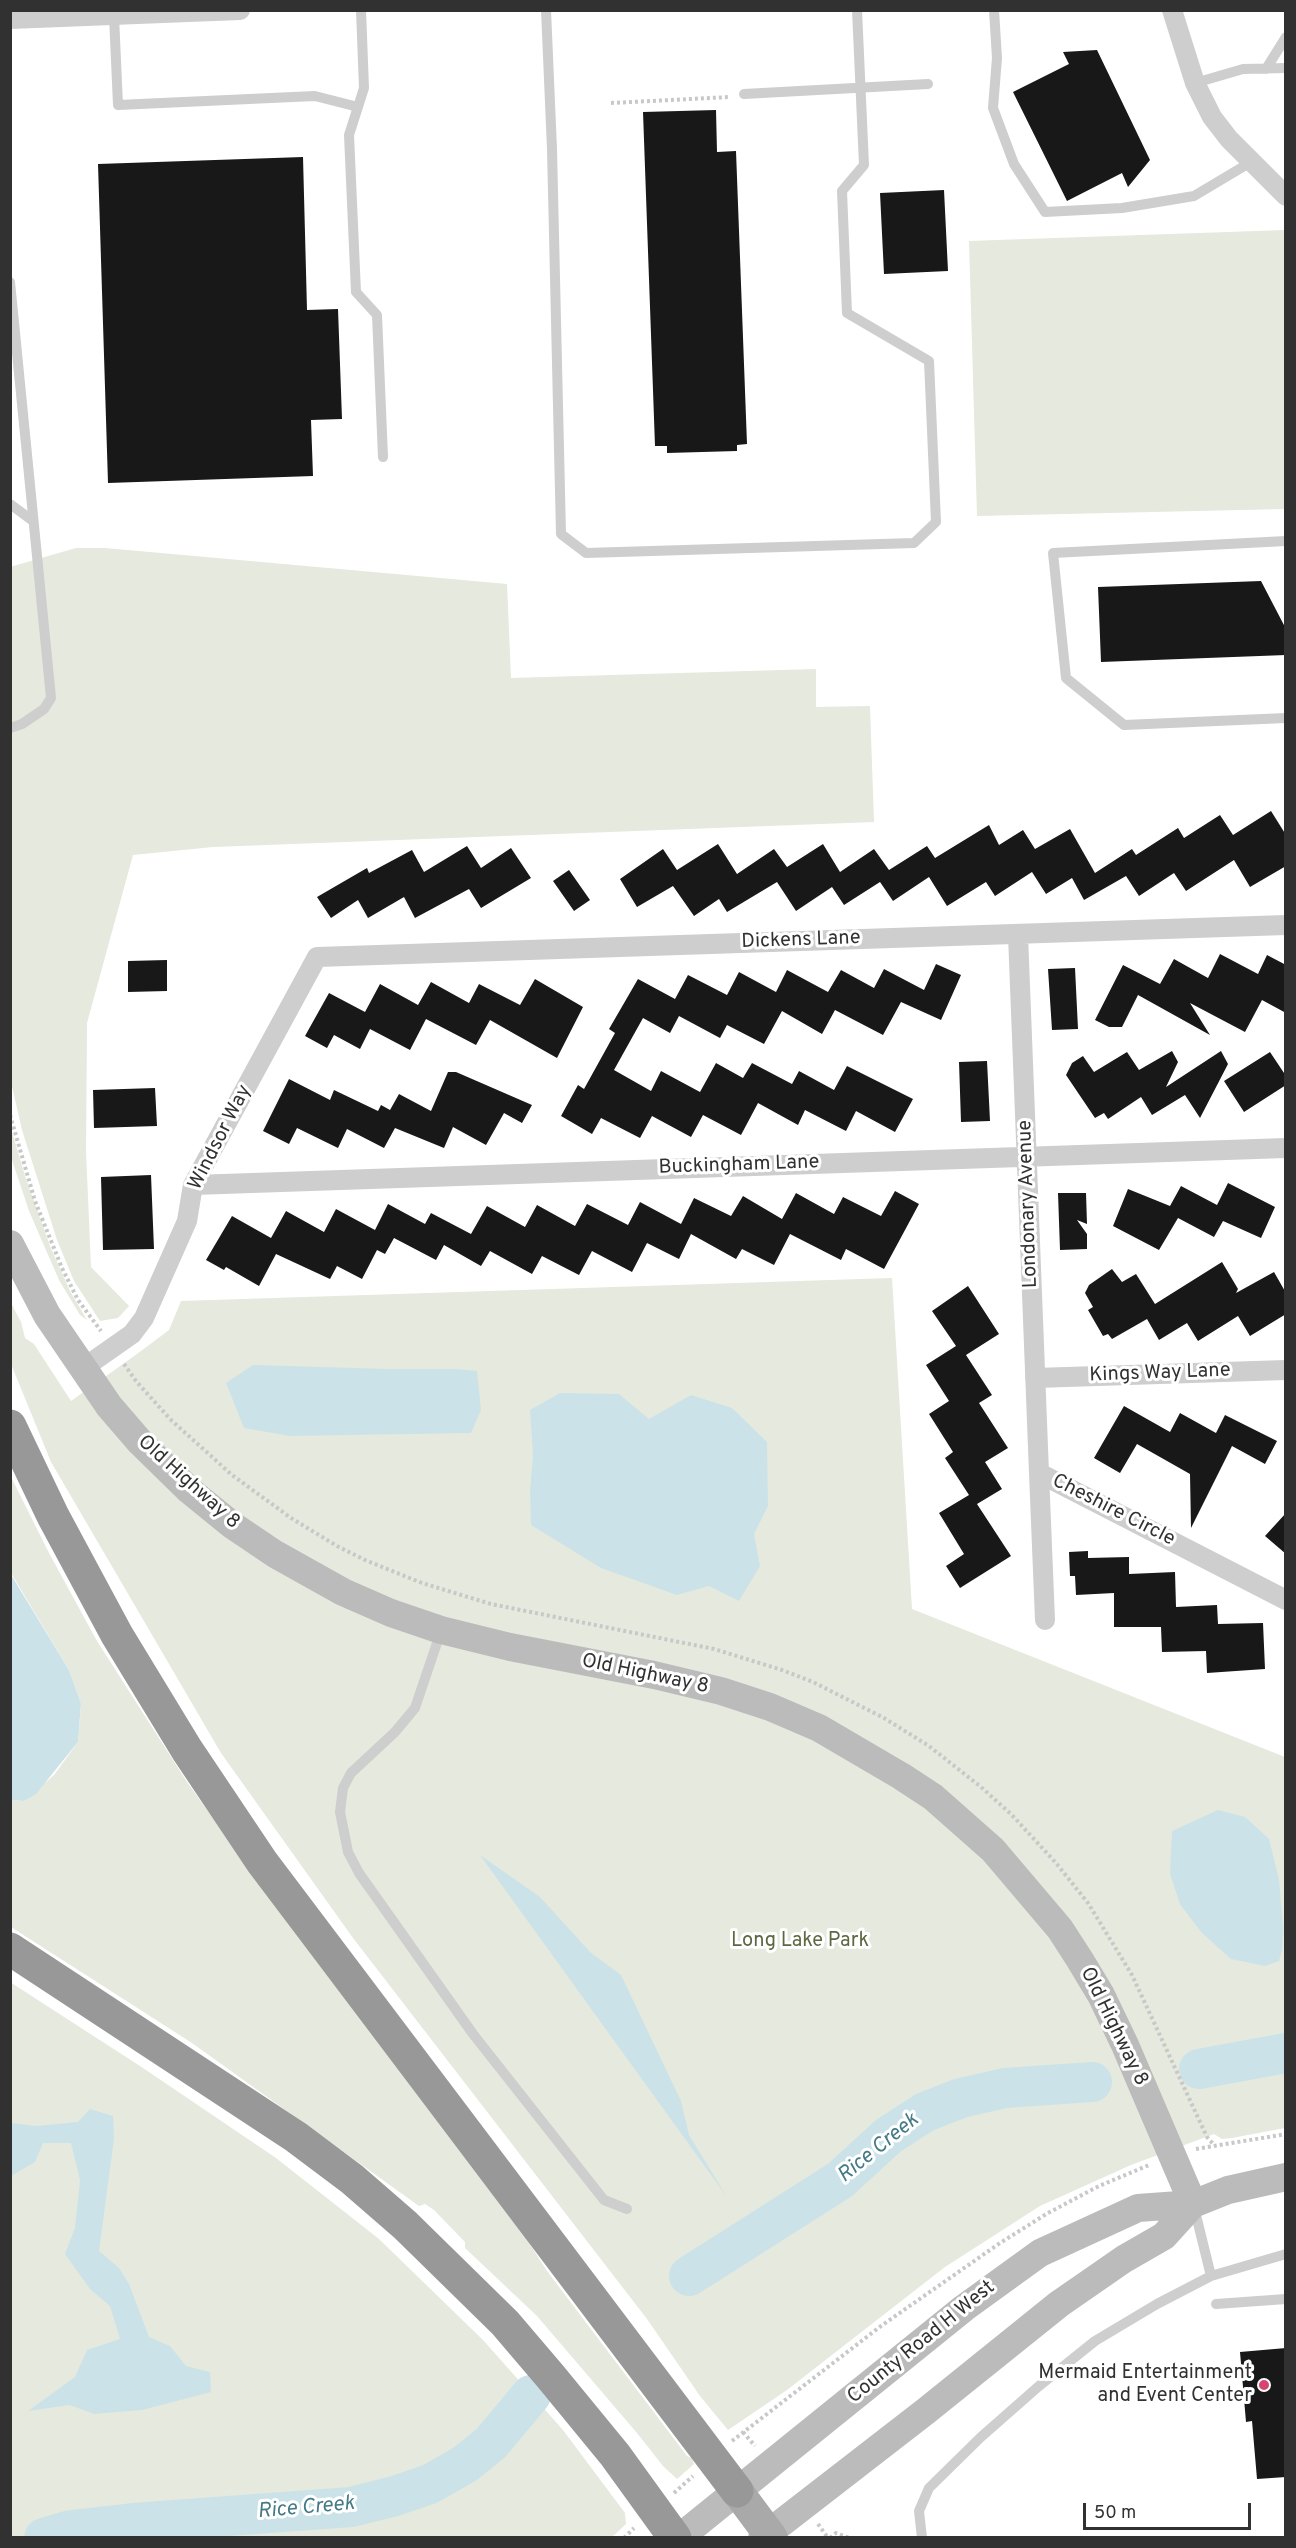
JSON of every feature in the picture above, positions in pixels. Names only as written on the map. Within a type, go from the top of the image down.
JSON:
[{"type":"highway","points":[[10,1426],[53,1516],[117,1635],[187,1750],[262,1862],[737,2491]]},
{"type":"highway","points":[[10,1949],[296,2137],[352,2179],[405,2225],[457,2273],[512,2331],[615,2455],[677,2538]]},
{"type":"main road","points":[[737,2491],[767,2536]]},
{"type":"street","points":[[10,19],[37,14],[114,16],[240,10]]},
{"type":"street","points":[[1172,10],[1194,83],[1212,117],[1251,162],[1286,196]]},
{"type":"street","name":"Dickens Lane","points":[[317,957],[1286,925]]},
{"type":"street","name":"Londonary Avenue","points":[[1018,935],[1039,1473]]},
{"type":"street","name":"Windsor Way","points":[[82,1369],[132,1334],[144,1318],[187,1221],[194,1185],[317,957]]},
{"type":"street","name":"Buckingham Lane","points":[[194,1185],[1286,1148]]},
{"type":"street","name":"Old Highway 8","points":[[10,1244],[47,1316],[109,1406],[147,1449],[189,1490],[232,1525],[275,1554],[343,1592],[391,1613],[441,1630],[510,1647],[688,1683],[770,1707],[819,1728],[933,1797],[993,1850],[1060,1929],[1080,1960],[1101,1995],[1125,2045],[1193,2204]]},
{"type":"street","name":"Kings Way Lane","points":[[1035,1378],[1286,1370]]},
{"type":"street","name":"Cheshire Circle","points":[[1045,1620],[1039,1473],[1283,1597]]},
{"type":"street","name":"County Road H West","points":[[677,2538],[964,2308],[1040,2253],[1138,2208],[1193,2204],[1228,2190],[1286,2177]]},
{"type":"street","name":"County Road H West","points":[[767,2536],[1059,2304],[1124,2259],[1164,2236],[1193,2204]]},
{"type":"lane","points":[[361,10],[364,87],[350,135],[357,292],[377,315],[383,457]]},
{"type":"lane","points":[[546,10],[552,149],[561,534],[586,553],[914,543],[936,522],[929,361],[847,314],[842,190],[864,165],[857,10]]},
{"type":"lane","points":[[994,10],[997,58],[993,108],[1014,164],[1045,212],[1122,208],[1194,196],[1251,162]]},
{"type":"lane","points":[[114,16],[118,105],[315,96],[358,107]]},
{"type":"lane","points":[[1266,69],[1286,37]]},
{"type":"lane","points":[[1194,83],[1243,69],[1286,68]]},
{"type":"lane","points":[[744,94],[928,84]]},
{"type":"lane","points":[[10,282],[51,698],[44,709],[22,724],[10,728]]},
{"type":"lane","points":[[10,504],[33,521]]},
{"type":"lane","points":[[1286,541],[1053,553],[1066,678],[1124,725],[1286,718]]},
{"type":"lane","points":[[441,1630],[415,1708],[395,1732],[351,1773],[343,1788],[340,1812],[348,1852],[359,1873],[480,2043],[604,2200],[627,2209]]},
{"type":"lane","points":[[1193,2204],[1211,2276]]},
{"type":"lane","points":[[922,2538],[919,2511],[929,2488],[981,2437],[1095,2341],[1211,2276],[1286,2254]]},
{"type":"lane","points":[[1216,2304],[1286,2299]]},
{"type":"path","points":[[611,103],[726,98],[744,94]]},
{"type":"path","points":[[10,1115],[27,1175],[49,1236],[78,1300],[96,1325]]},
{"type":"path","points":[[624,2538],[743,2432]]},
{"type":"path","points":[[830,2538],[836,2533],[849,2538]]},
{"type":"green space","points":[[1285,230],[1285,509],[977,516],[969,241]]},
{"type":"green space","points":[[76,548],[105,548],[507,584],[511,678],[816,669],[816,707],[870,706],[874,822],[213,847],[133,855],[87,1023],[86,1151],[91,1267],[129,1306],[118,1318],[100,1321],[74,1281],[57,1240],[22,1130],[11,1082],[10,567]]},
{"type":"green space","points":[[10,1125],[50,1246],[70,1291],[87,1320],[80,1315],[59,1280],[29,1211],[11,1157]]},
{"type":"green space","name":"Long Lake Park","points":[[892,1278],[912,1609],[1285,1757],[1285,2128],[1222,2139],[1214,2134],[1131,2165],[1040,2206],[945,2267],[787,2390],[728,2430],[700,2396],[647,2319],[353,1938],[221,1753],[51,1462],[11,1364],[10,1301],[21,1322],[25,1338],[34,1344],[71,1401],[169,1330],[181,1301]]},
{"type":"green space","points":[[10,1475],[97,1641],[187,1782],[243,1860],[504,2204],[547,2271],[687,2456],[692,2458],[694,2464],[677,2479],[663,2466],[537,2316],[465,2248],[465,2242],[434,2210],[425,2204],[419,2206],[192,2043],[11,1927],[11,1800],[24,1801],[54,1775],[78,1742],[81,1705],[69,1670],[11,1573]]},
{"type":"green space","points":[[10,1982],[276,2158],[379,2239],[483,2340],[563,2430],[625,2513],[626,2524],[611,2538],[11,2537]]},
{"type":"water","points":[[253,1365],[477,1371],[481,1410],[471,1433],[290,1436],[244,1428],[226,1383]]},
{"type":"water","points":[[560,1393],[619,1394],[649,1419],[691,1395],[732,1408],[767,1442],[768,1506],[754,1534],[760,1566],[739,1601],[709,1586],[677,1595],[601,1568],[531,1525],[530,1490],[533,1455],[530,1410]]},
{"type":"water","points":[[10,1573],[69,1670],[81,1704],[78,1742],[36,1794],[24,1801],[11,1800]]},
{"type":"water","points":[[1218,1810],[1245,1817],[1269,1839],[1279,1879],[1283,1928],[1279,1961],[1265,1966],[1231,1959],[1201,1932],[1180,1904],[1170,1874],[1172,1831]]},
{"type":"water","points":[[480,1855],[540,1897],[590,1952],[621,1975],[681,2101],[689,2135],[727,2197]]},
{"type":"water","points":[[90,2109],[113,2116],[114,2139],[99,2251],[119,2268],[129,2284],[149,2337],[170,2346],[186,2366],[210,2372],[211,2392],[142,2410],[94,2414],[70,2405],[28,2411],[75,2377],[87,2350],[120,2339],[110,2306],[90,2289],[65,2254],[75,2228],[80,2180],[71,2143],[43,2143],[35,2162],[11,2176],[11,2123],[36,2126],[78,2122]]},
{"type":"building","points":[[1097,50],[1150,160],[1128,187],[1122,173],[1067,201],[1013,92],[1069,64],[1063,52]]},
{"type":"building","points":[[716,110],[717,152],[736,151],[747,444],[737,445],[737,451],[667,453],[667,446],[655,446],[643,112]]},
{"type":"building","points":[[303,157],[307,310],[338,309],[342,419],[311,420],[313,476],[108,483],[98,164]]},
{"type":"building","points":[[944,190],[948,271],[884,274],[880,193]]},
{"type":"building","points":[[1261,581],[1286,629],[1286,655],[1101,662],[1098,587]]},
{"type":"building","points":[[1271,811],[1286,835],[1286,866],[1250,887],[1234,860],[1186,891],[1174,873],[1139,896],[1126,876],[1084,900],[1072,878],[1046,894],[1032,872],[995,896],[986,882],[947,906],[929,877],[893,901],[880,882],[844,905],[832,887],[796,911],[777,882],[727,912],[719,899],[694,916],[673,886],[637,907],[620,879],[663,849],[677,870],[718,844],[737,874],[774,849],[787,867],[823,844],[840,872],[874,849],[889,870],[927,846],[935,858],[989,825],[999,845],[1023,830],[1035,849],[1070,829],[1095,873],[1132,849],[1136,855],[1178,828],[1184,838],[1220,815],[1233,835]]},
{"type":"building","points":[[467,846],[481,868],[511,848],[531,878],[481,908],[469,889],[415,918],[404,897],[368,918],[358,900],[331,918],[317,897],[367,868],[369,873],[412,850],[424,872]]},
{"type":"building","points":[[569,870],[590,900],[574,911],[553,881]]},
{"type":"building","points":[[1220,954],[1258,974],[1267,955],[1286,965],[1286,1013],[1262,1000],[1245,1032],[1190,1003],[1210,1035],[1138,995],[1122,1027],[1109,1027],[1095,1020],[1123,965],[1160,984],[1174,959],[1208,978]]},
{"type":"building","points":[[167,960],[167,991],[128,992],[128,961]]},
{"type":"building","points":[[936,964],[961,975],[941,1020],[901,1002],[883,1035],[835,1010],[822,1034],[782,1011],[764,1044],[727,1025],[720,1038],[679,1016],[670,1033],[643,1018],[614,1070],[651,1091],[661,1071],[700,1092],[716,1063],[743,1078],[752,1063],[792,1084],[799,1071],[834,1090],[847,1066],[913,1099],[895,1132],[856,1111],[846,1131],[805,1110],[798,1125],[758,1103],[741,1135],[703,1115],[691,1137],[652,1116],[640,1138],[601,1118],[592,1134],[561,1116],[578,1085],[584,1089],[615,1033],[609,1029],[638,979],[675,999],[688,975],[727,995],[739,972],[776,992],[787,970],[828,992],[841,970],[874,988],[884,969],[924,990]]},
{"type":"building","points":[[1075,968],[1078,1029],[1052,1030],[1048,969]]},
{"type":"building","points":[[535,979],[583,1007],[557,1058],[490,1020],[476,1045],[426,1019],[410,1050],[370,1029],[360,1049],[334,1035],[327,1048],[305,1036],[329,993],[365,1012],[380,984],[418,1005],[431,982],[469,1003],[479,984],[520,1005]]},
{"type":"building","points":[[1172,1051],[1178,1062],[1166,1087],[1221,1051],[1228,1064],[1200,1118],[1185,1095],[1152,1115],[1141,1097],[1108,1119],[1104,1113],[1095,1118],[1066,1075],[1072,1063],[1083,1056],[1094,1072],[1127,1052],[1139,1070]]},
{"type":"building","points":[[1270,1052],[1286,1076],[1286,1085],[1244,1112],[1224,1081]]},
{"type":"building","points":[[987,1061],[990,1121],[961,1122],[959,1062]]},
{"type":"building","points":[[448,1072],[456,1072],[532,1105],[522,1123],[504,1113],[486,1145],[453,1127],[444,1148],[395,1128],[384,1148],[347,1129],[338,1148],[297,1128],[289,1144],[263,1131],[289,1079],[330,1100],[334,1090],[378,1111],[381,1105],[390,1110],[399,1094],[431,1111]]},
{"type":"building","points":[[155,1088],[157,1126],[94,1128],[93,1090]]},
{"type":"building","points":[[151,1175],[154,1249],[103,1250],[101,1177]]},
{"type":"building","points":[[1228,1183],[1275,1207],[1261,1238],[1223,1221],[1214,1237],[1178,1218],[1159,1250],[1113,1226],[1128,1189],[1170,1206],[1181,1186],[1217,1205]]},
{"type":"building","points":[[895,1191],[919,1204],[884,1269],[846,1249],[841,1260],[790,1234],[774,1265],[742,1249],[736,1259],[691,1234],[679,1259],[647,1243],[632,1272],[592,1251],[579,1275],[542,1256],[532,1274],[490,1251],[481,1266],[444,1245],[436,1260],[394,1238],[385,1254],[377,1250],[362,1279],[337,1266],[330,1279],[276,1254],[259,1286],[226,1267],[224,1270],[206,1260],[232,1216],[271,1238],[286,1211],[324,1232],[336,1209],[375,1230],[388,1204],[425,1224],[431,1213],[471,1234],[487,1206],[525,1227],[537,1205],[575,1226],[587,1204],[628,1225],[640,1202],[681,1224],[694,1198],[731,1216],[743,1196],[782,1219],[796,1193],[834,1214],[843,1197],[881,1216]]},
{"type":"building","points":[[1058,1193],[1086,1193],[1087,1224],[1077,1220],[1087,1234],[1087,1249],[1060,1250]]},
{"type":"building","points":[[1222,1262],[1238,1289],[1236,1293],[1274,1272],[1286,1293],[1286,1314],[1250,1336],[1238,1316],[1198,1341],[1187,1323],[1159,1340],[1147,1319],[1112,1339],[1108,1334],[1103,1336],[1088,1310],[1093,1307],[1085,1293],[1089,1285],[1112,1269],[1122,1282],[1136,1274],[1155,1304]]},
{"type":"building","points":[[968,1286],[999,1334],[966,1355],[992,1395],[979,1403],[1008,1448],[985,1462],[1002,1489],[977,1504],[1011,1556],[960,1588],[946,1566],[964,1554],[939,1513],[969,1495],[945,1458],[953,1452],[929,1414],[949,1401],[926,1365],[956,1346],[932,1311]]},
{"type":"building","points":[[1124,1406],[1170,1432],[1180,1413],[1216,1433],[1225,1415],[1277,1441],[1265,1464],[1232,1446],[1191,1528],[1190,1474],[1137,1444],[1120,1473],[1094,1458]]},
{"type":"building","points":[[1286,1513],[1286,1554],[1265,1536]]},
{"type":"building","points":[[1088,1551],[1088,1558],[1129,1557],[1129,1574],[1175,1572],[1176,1607],[1217,1605],[1218,1624],[1263,1623],[1265,1669],[1207,1673],[1206,1651],[1162,1652],[1161,1627],[1114,1627],[1114,1593],[1076,1595],[1075,1576],[1070,1576],[1069,1552]]},
{"type":"building","name":"Mermaid Entertainment and Event Center","points":[[1286,2348],[1286,2477],[1257,2479],[1252,2421],[1246,2422],[1240,2352]]},
{"type":"waterway","name":"Rice Creek","points":[[1199,2069],[1286,2053]]},
{"type":"waterway","name":"Rice Creek","points":[[689,2276],[840,2180],[888,2136],[925,2112],[961,2098],[1005,2088],[1092,2082]]},
{"type":"waterway","name":"Rice Creek","points":[[44,2538],[71,2530],[133,2523],[351,2507],[395,2496],[430,2484],[465,2464],[491,2443],[531,2395]]},
{"type":"place","name":"Mermaid Entertainment and Event Center","points":[[1264,2385]]}]
